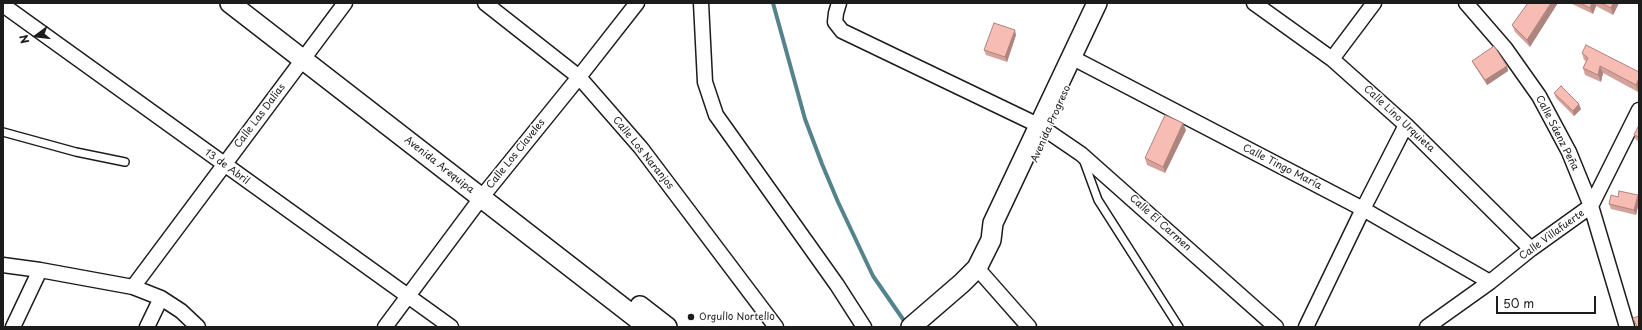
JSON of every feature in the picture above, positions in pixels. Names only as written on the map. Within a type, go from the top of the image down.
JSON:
[{"type":"main road","name":"Avenida Arequipa","points":[[230,3],[306,54],[484,193],[643,322],[667,327]]},
{"type":"main road","name":"Avenida Arequipa","points":[[250,3],[306,54]]},
{"type":"main road","name":"Avenida Progreso","points":[[916,323],[977,268],[991,240],[1002,229],[1097,3]]},
{"type":"main road","name":"Avenida Progreso","points":[[1074,59],[1104,3]]},
{"type":"street","name":"Calle Las Dalias","points":[[133,287],[345,3]]},
{"type":"street","name":"Calle Los Naranjos","points":[[485,3],[579,77],[640,148],[776,327]]},
{"type":"street","name":"Calle Los Claveles","points":[[385,327],[484,193],[579,77],[637,3]]},
{"type":"street","points":[[701,3],[705,82],[716,115],[837,285],[864,327]]},
{"type":"street","name":"Calle El Carmen","points":[[839,3],[835,22],[842,31],[1045,129],[1081,154],[1276,327]]},
{"type":"street","name":"Calle Lino Urquieta","points":[[1254,3],[1332,59],[1406,124],[1531,249]]},
{"type":"street","points":[[1332,59],[1374,3]]},
{"type":"street","name":"Calle Sáenz Peña","points":[[1466,3],[1505,48],[1539,96],[1569,152],[1591,206],[1627,327]]},
{"type":"street","name":"13 de Abril","points":[[3,5],[451,327]]},
{"type":"street","name":"Calle Tingo María","points":[[1074,59],[1363,209],[1490,282]]},
{"type":"street","name":"Calle Villafuerte","points":[[1427,327],[1591,206],[1639,110]]},
{"type":"street","points":[[1306,327],[1406,124]]},
{"type":"street","points":[[3,265],[40,270],[133,287],[161,298],[181,311],[198,327]]},
{"type":"street","points":[[977,268],[1029,327]]},
{"type":"street","points":[[13,327],[40,270]]},
{"type":"street","points":[[147,327],[161,298]]},
{"type":"lane","points":[[3,132],[76,152],[125,162]]},
{"type":"lane","points":[[1081,154],[1098,200],[1179,327]]},
{"type":"building","points":[[1528,3],[1551,3],[1527,40],[1512,25]]},
{"type":"building","points":[[1580,3],[1592,3],[1590,8]]},
{"type":"building","points":[[1601,3],[1613,3],[1611,8]]},
{"type":"building","points":[[994,23],[1015,30],[1005,57],[984,50]]},
{"type":"building","points":[[1586,45],[1639,72],[1639,78],[1636,85],[1600,66],[1598,75],[1583,68],[1588,58],[1582,53]]},
{"type":"building","points":[[1494,46],[1507,66],[1485,80],[1472,61]]},
{"type":"building","points":[[1561,86],[1579,104],[1573,111],[1554,93]]},
{"type":"building","points":[[1165,115],[1183,123],[1163,167],[1145,158]]},
{"type":"building","points":[[1639,125],[1639,137],[1634,135]]},
{"type":"building","points":[[1619,191],[1638,195],[1634,210],[1609,204],[1611,195],[1618,197]]},
{"type":"building","points":[[1639,316],[1639,327],[1637,327],[1633,318]]},
{"type":"waterway","points":[[773,3],[805,119],[822,164],[873,276],[907,325]]},
{"type":"place","name":"Orgullo Nortello","points":[[691,317]]}]
